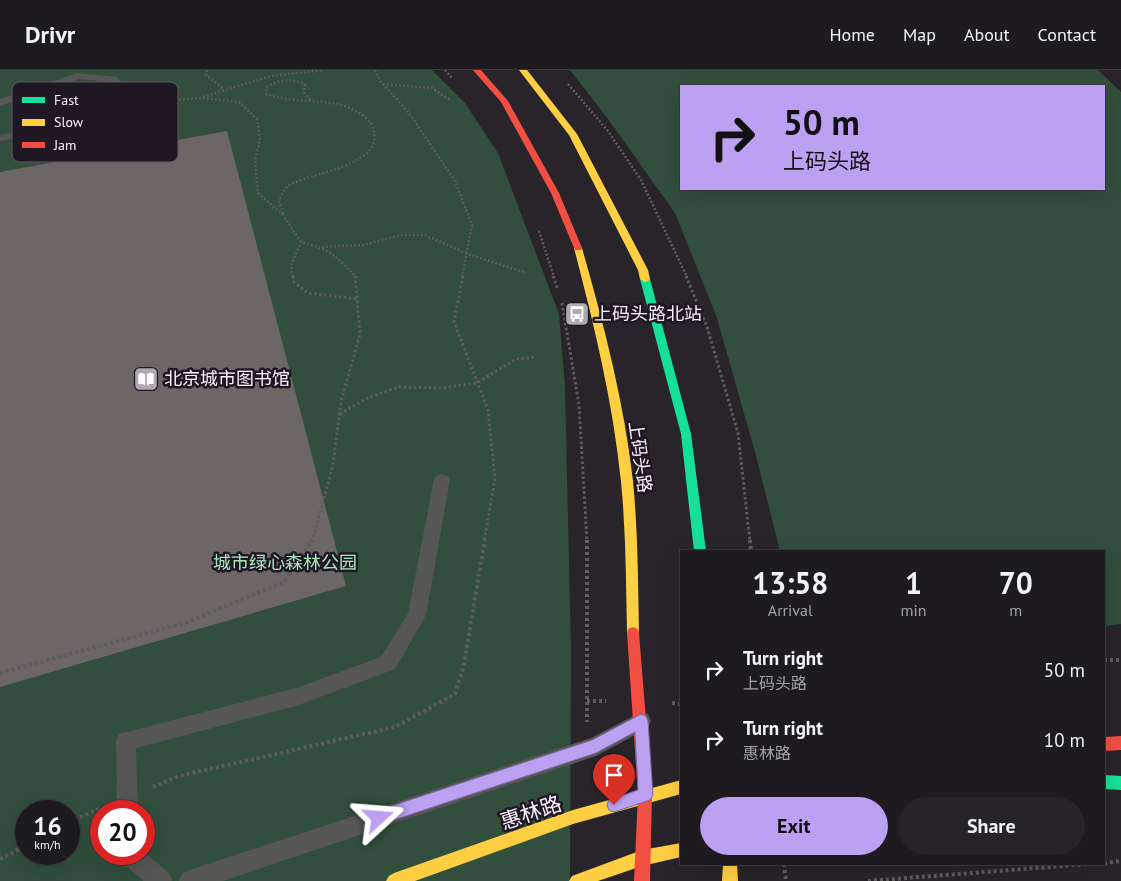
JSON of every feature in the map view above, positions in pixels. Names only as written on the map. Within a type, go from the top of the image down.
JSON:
[{"type":"main road","name":"上码头路","points":[[477,70],[504,101],[555,193],[577,246],[597,312],[616,407],[630,514],[634,662],[641,721],[645,795],[642,881]]},
{"type":"main road","points":[[523,70],[574,134],[643,270],[686,434],[700,550]]},
{"type":"main road","points":[[1105,744],[1121,743]]},
{"type":"main road","points":[[1105,782],[1121,783]]},
{"type":"main road","name":"惠林路","points":[[394,881],[645,795],[680,787]]},
{"type":"main road","points":[[577,881],[642,858],[680,850]]},
{"type":"main road","points":[[730,865],[730,881]]},
{"type":"lane","points":[[61,82],[78,76],[113,79],[116,82]]},
{"type":"lane","points":[[0,103],[12,99]]},
{"type":"lane","points":[[127,800],[126,741],[296,697],[388,663],[417,615],[442,480]]},
{"type":"lane","points":[[190,881],[596,746],[641,721]]},
{"type":"lane","points":[[617,881],[642,858]]},
{"type":"lane","points":[[142,865],[161,881]]},
{"type":"path","points":[[207,70],[206,75],[224,89]]},
{"type":"path","points":[[202,98],[224,89],[271,76],[324,70]]},
{"type":"path","points":[[135,800],[180,776],[395,727],[455,694],[463,669],[495,480],[488,410],[454,322],[472,225],[455,181],[409,113],[382,84],[375,70]]},
{"type":"path","points":[[445,70],[457,83]]},
{"type":"path","points":[[283,215],[279,201],[288,186],[357,161],[372,143],[375,132],[370,119],[345,106],[310,100],[275,98],[266,94],[266,87],[274,82],[295,80],[305,84],[304,92],[310,100]]},
{"type":"path","points":[[382,84],[416,84],[432,88],[451,101]]},
{"type":"path","points":[[178,100],[202,98],[239,102],[257,119],[260,139],[255,161],[258,193],[283,215],[301,242],[322,247],[363,245],[402,235],[425,235],[468,254],[501,263],[526,273]]},
{"type":"path","points":[[538,228],[558,291]]},
{"type":"path","points":[[301,242],[291,266],[294,282],[308,293],[358,299]]},
{"type":"path","points":[[0,673],[188,622],[284,582],[314,538],[333,464],[339,415],[360,334],[356,278],[337,256],[322,247]]},
{"type":"path","points":[[561,300],[580,405],[587,523],[587,748]]},
{"type":"path","points":[[339,415],[365,399],[398,387],[443,388],[477,383],[516,359],[536,357]]},
{"type":"path","points":[[1105,660],[1121,660]]},
{"type":"path","points":[[0,859],[15,850]]},
{"type":"path","points":[[1105,863],[1121,862]]},
{"type":"path","points":[[784,865],[786,881]]},
{"type":"path","points":[[868,881],[1076,865]]},
{"type":"green space","name":"城市绿心森林公园","points":[[0,70],[432,70],[465,103],[498,153],[559,314],[565,386],[571,651],[570,881],[0,881]]},
{"type":"green space","points":[[570,70],[1098,70],[1121,92],[1121,624],[1105,626],[1105,550],[780,550],[755,452],[717,318],[675,213],[608,119]]},
{"type":"building","name":"北京城市图书馆","points":[[227,131],[346,586],[0,687],[0,172],[55,162],[178,162],[178,140]]},
{"type":"traffic: fast","points":[[645,279],[686,434],[700,550]]},
{"type":"traffic: fast","points":[[1105,782],[1121,783]]},
{"type":"traffic: slow","points":[[523,70],[573,134],[643,270],[645,279]]},
{"type":"traffic: slow","points":[[578,248],[611,380],[623,448],[630,515],[633,633]]},
{"type":"traffic: slow","points":[[394,881],[573,817],[680,787]]},
{"type":"traffic: slow","points":[[577,881],[642,858],[680,850]]},
{"type":"traffic: slow","points":[[730,865],[730,881]]},
{"type":"traffic: jam","points":[[477,70],[504,101],[555,193],[578,248]]},
{"type":"traffic: jam","points":[[633,633],[645,795],[642,881]]},
{"type":"traffic: jam","points":[[1105,744],[1121,743]]},
{"type":"place","name":"上码头路北站","points":[[577,314]]},
{"type":"place","name":"北京城市图书馆","points":[[146,379]]},
{"type":"route","points":[[379,818],[596,746],[641,721],[645,795],[614,805]]}]
